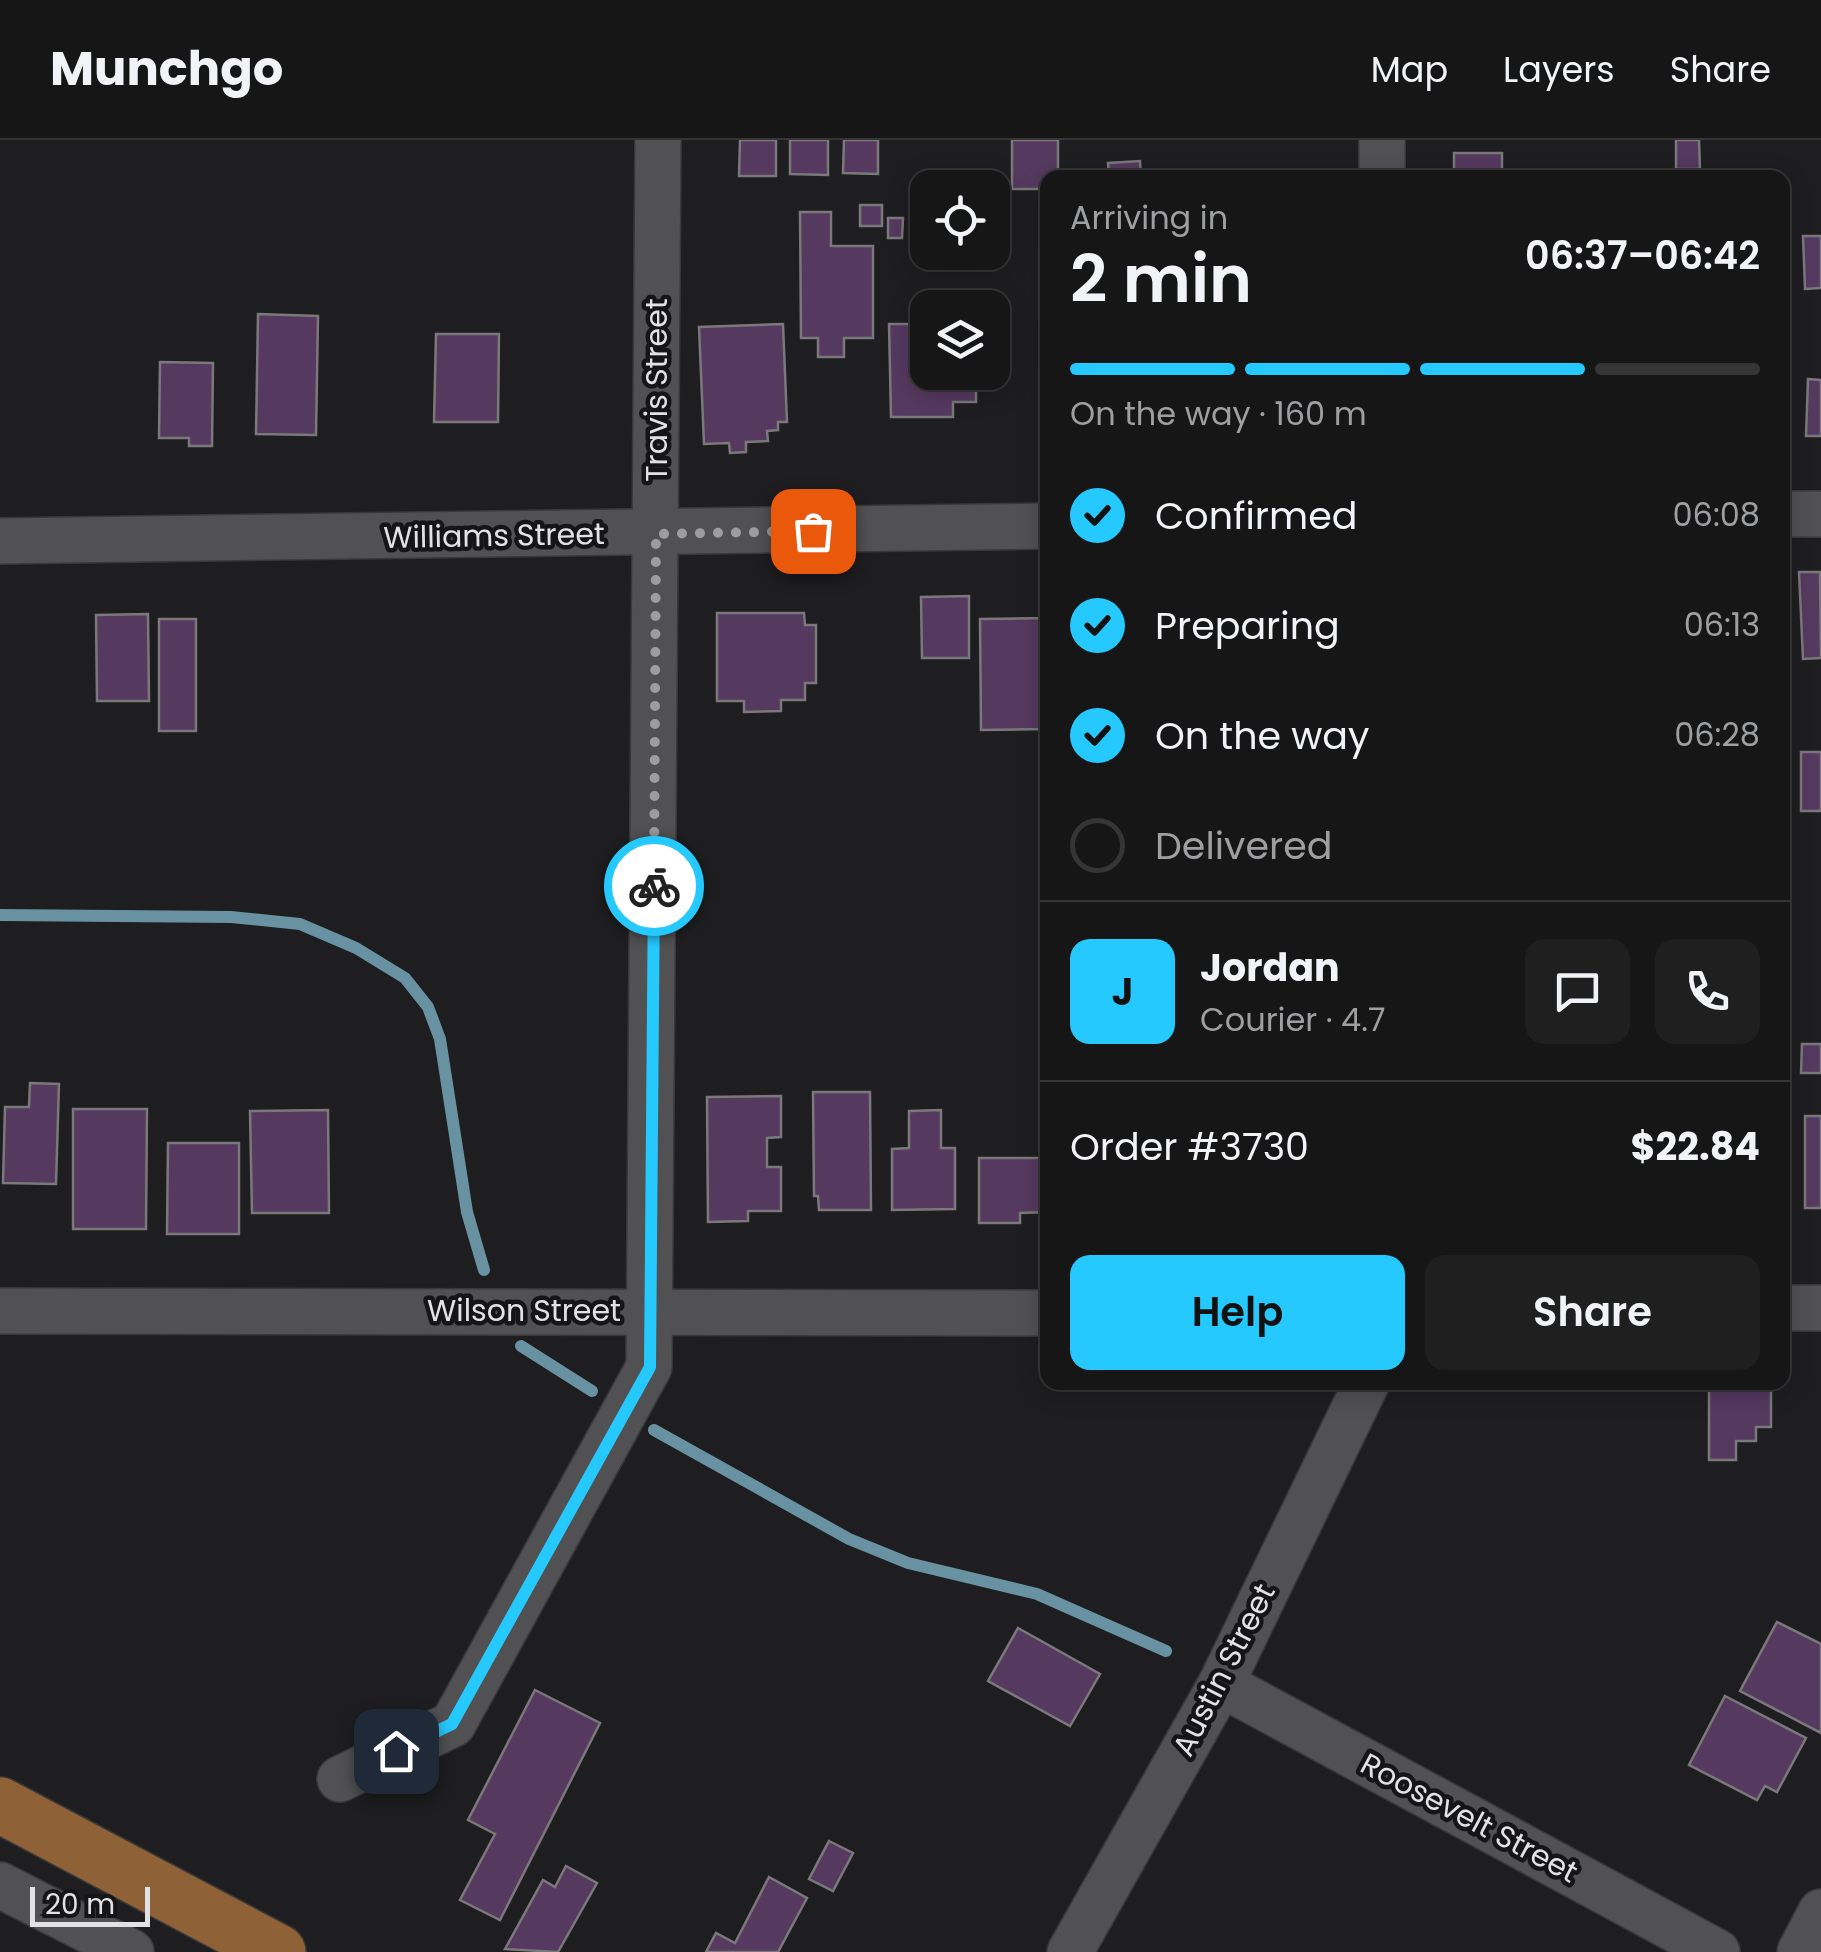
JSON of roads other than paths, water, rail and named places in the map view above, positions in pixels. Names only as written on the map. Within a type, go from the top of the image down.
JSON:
[{"type":"main road","points":[[0,1806],[278,1952]]},
{"type":"street","name":"Travis Street","points":[[340,1779],[452,1724],[650,1367],[658,140]]},
{"type":"street","points":[[1382,140],[1382,170]]},
{"type":"street","points":[[1790,514],[1821,514]]},
{"type":"street","name":"Williams Street","points":[[0,541],[1040,526]]},
{"type":"street","points":[[1790,1308],[1821,1308]]},
{"type":"street","name":"Wilson Street","points":[[0,1312],[1040,1312]]},
{"type":"street","name":"Austin Street","points":[[1070,1952],[1221,1684],[1363,1390]]},
{"type":"street","name":"Roosevelt Street","points":[[1221,1684],[1717,1952]]},
{"type":"street","points":[[0,1885],[132,1952]]},
{"type":"street","points":[[1800,1952],[1821,1912]]},
{"type":"waterway","points":[[0,915],[231,917],[300,924],[356,948],[405,978],[428,1007],[440,1039],[467,1212],[484,1270]]},
{"type":"waterway","points":[[521,1346],[592,1391]]},
{"type":"waterway","points":[[654,1430],[849,1539],[908,1563],[1037,1594],[1166,1651]]}]
